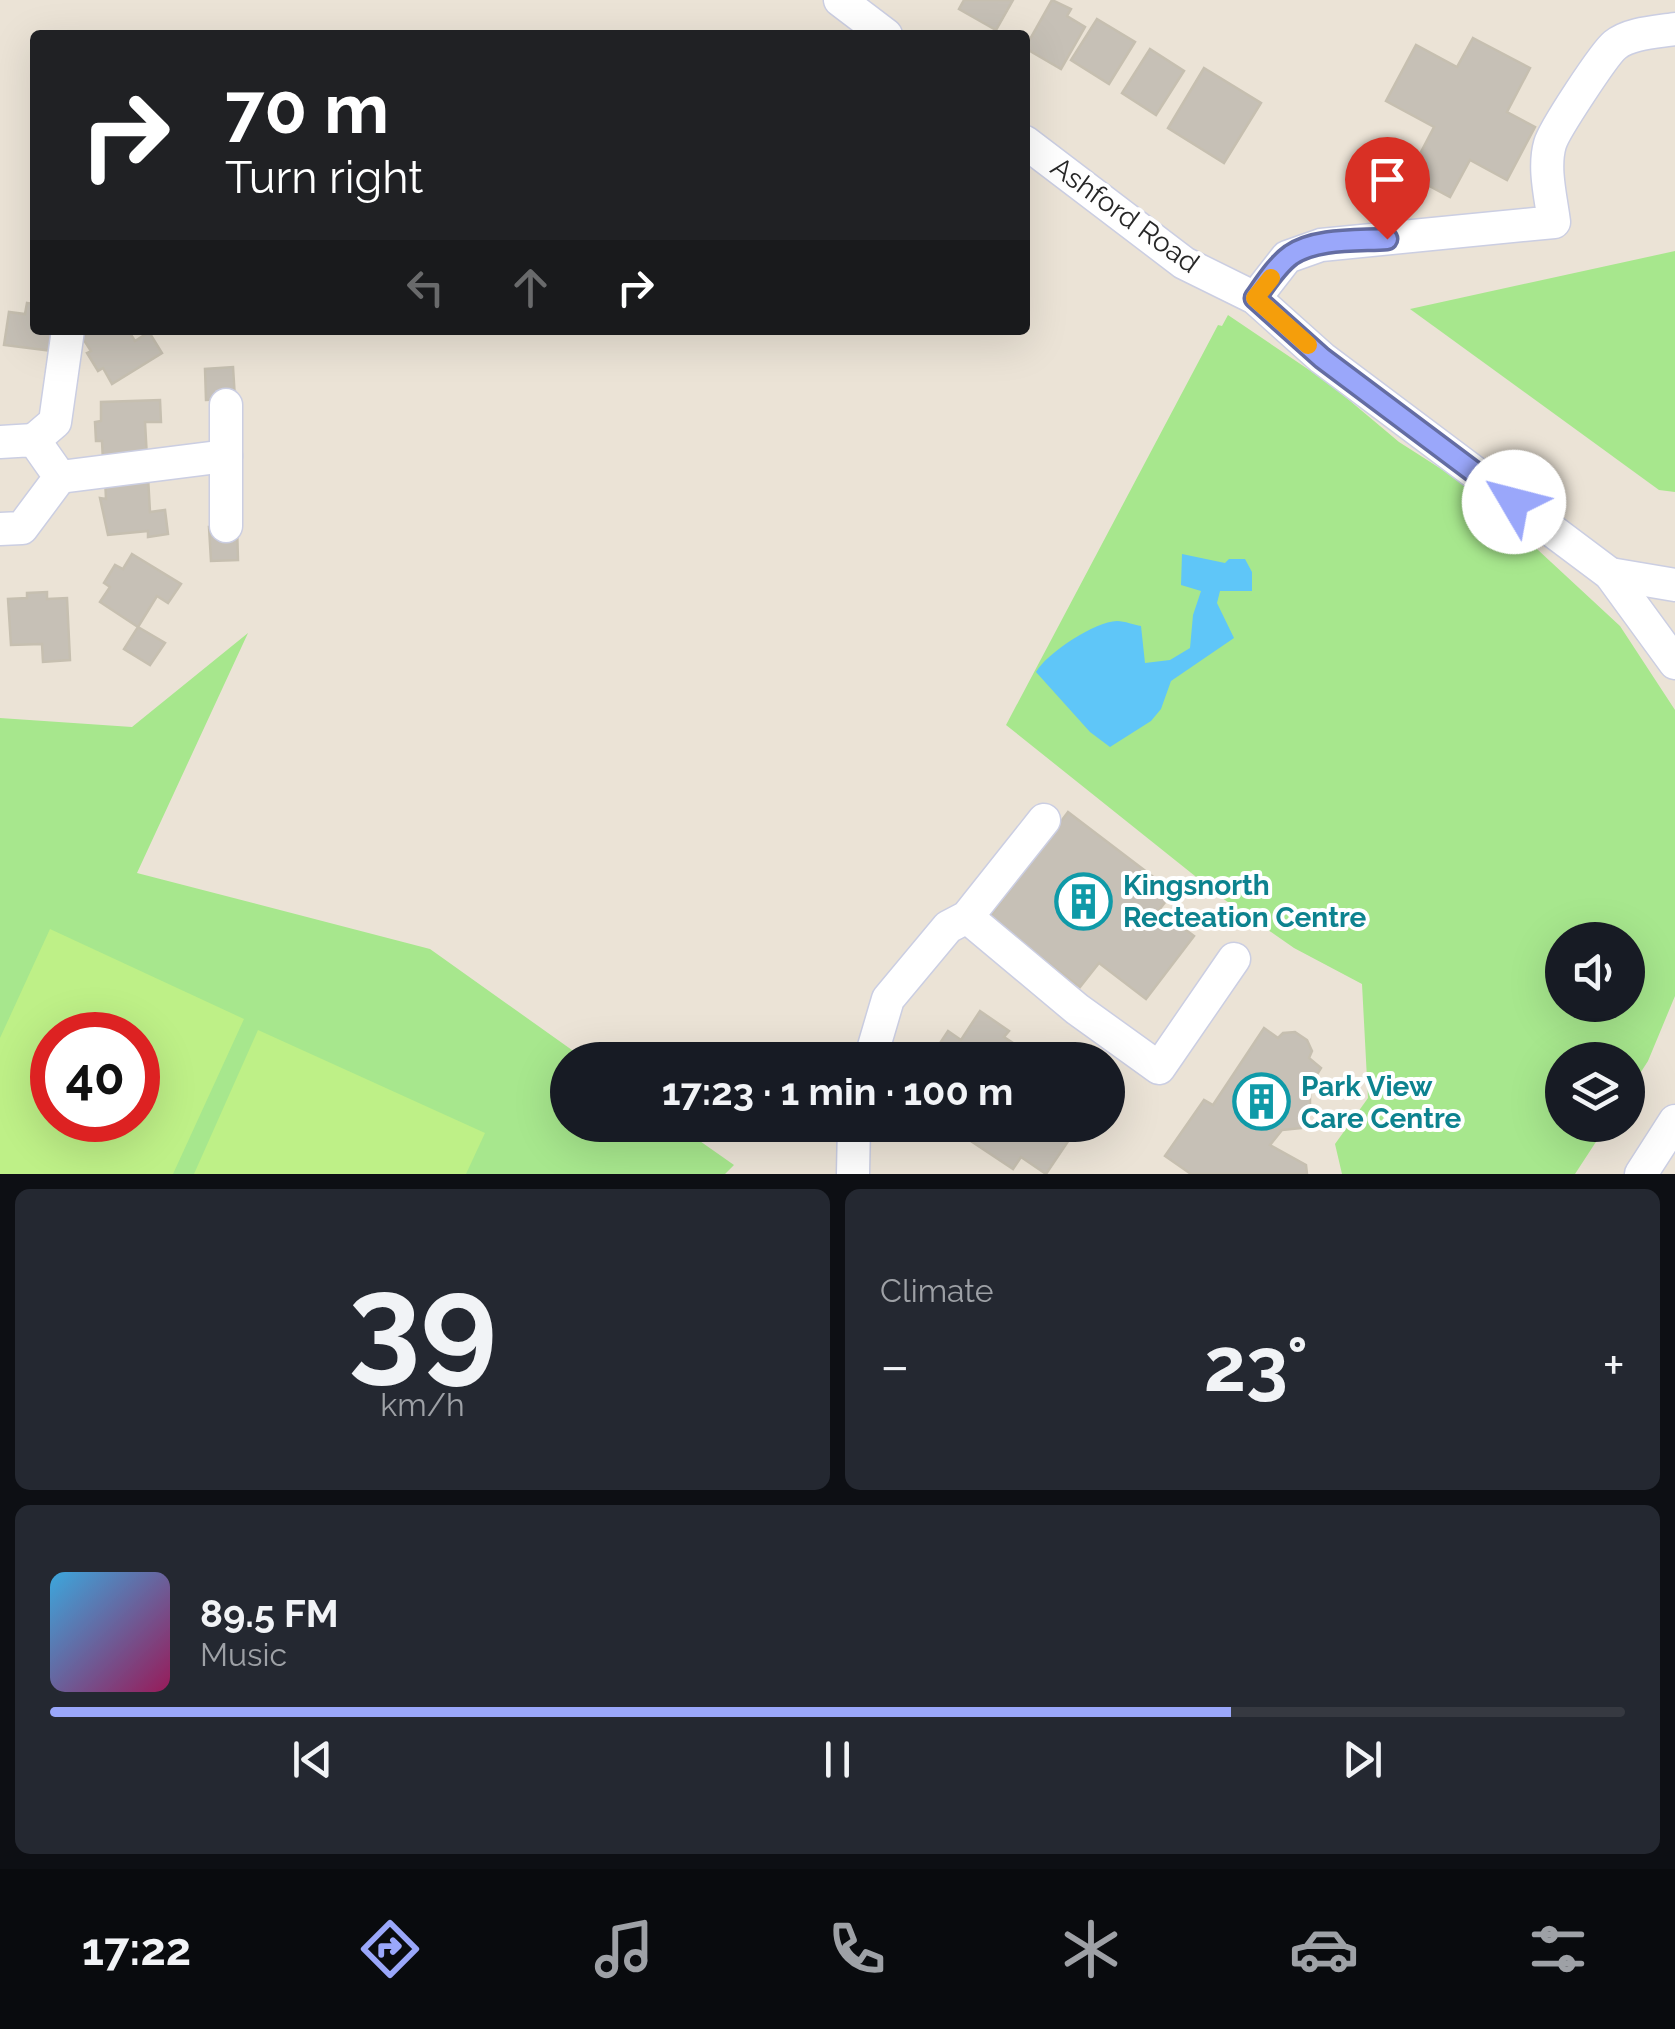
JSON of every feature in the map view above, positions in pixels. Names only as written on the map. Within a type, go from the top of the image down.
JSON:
[{"type":"street","points":[[840,0],[879,30]]},
{"type":"street","points":[[1255,298],[1287,258],[1321,244],[1554,222],[1548,170],[1550,143],[1574,104],[1615,45],[1643,34],[1675,29]]},
{"type":"street","name":"Ashford Road","points":[[1030,146],[1184,264],[1255,298],[1322,358],[1610,574],[1675,664]]},
{"type":"street","points":[[0,442],[34,440],[55,422],[67,335]]},
{"type":"street","points":[[226,405],[226,526]]},
{"type":"street","points":[[34,440],[60,477]]},
{"type":"street","points":[[0,529],[22,528],[60,477],[226,456]]},
{"type":"street","name":"Ashford Road","points":[[1610,574],[1675,584]]},
{"type":"street","points":[[875,1042],[888,999],[948,927],[967,916],[1044,820]]},
{"type":"street","points":[[967,916],[1077,1010],[1160,1068],[1234,959]]},
{"type":"street","points":[[1640,1174],[1675,1121]]},
{"type":"street","points":[[854,1142],[854,1174]]},
{"type":"green space","points":[[1675,251],[1675,492],[1659,490],[1410,309]]},
{"type":"green space","points":[[1228,315],[1330,384],[1399,442],[1471,488],[1620,626],[1675,710],[1675,996],[1645,1066],[1645,1042],[1545,1042],[1545,1142],[1596,1142],[1575,1174],[1342,1174],[1335,1144],[1368,1098],[1362,984],[1294,948],[1225,900],[1006,725],[1218,325],[1222,326]]},
{"type":"green space","points":[[248,633],[137,873],[430,949],[561,1042],[550,1042],[550,1142],[701,1142],[734,1165],[725,1174],[0,1174],[0,718],[132,727]]},
{"type":"green space","points":[[50,929],[244,1019],[173,1174],[0,1174],[0,1038]]},
{"type":"green space","points":[[258,1030],[485,1133],[466,1174],[194,1174]]},
{"type":"water","points":[[1182,554],[1225,563],[1229,559],[1245,559],[1252,572],[1252,591],[1220,591],[1217,603],[1234,638],[1171,681],[1161,709],[1151,721],[1110,747],[1090,732],[1036,672],[1072,640],[1108,622],[1141,626],[1145,663],[1170,660],[1190,648],[1193,615],[1201,591],[1181,585]]},
{"type":"building","points":[[964,0],[1013,0],[996,30],[959,9]]},
{"type":"building","points":[[1052,0],[1071,9],[1067,16],[1085,27],[1061,69],[1030,51],[1030,39]]},
{"type":"building","points":[[1097,19],[1135,42],[1109,84],[1071,60]]},
{"type":"building","points":[[1473,38],[1530,68],[1507,112],[1535,127],[1507,180],[1470,160],[1450,197],[1409,175],[1434,127],[1386,101],[1416,45],[1457,67]]},
{"type":"building","points":[[1150,49],[1184,71],[1156,115],[1122,93]]},
{"type":"building","points":[[1204,68],[1261,103],[1224,163],[1168,128]]},
{"type":"building","points":[[30,303],[30,335],[55,335],[53,351],[4,345],[9,312],[25,314]]},
{"type":"building","points":[[131,335],[135,341],[151,335],[162,353],[112,384],[103,368],[98,371],[82,337]]},
{"type":"building","points":[[233,367],[235,399],[206,400],[205,369]]},
{"type":"building","points":[[160,400],[161,422],[145,422],[147,458],[103,461],[102,441],[96,441],[95,422],[101,421],[101,402]]},
{"type":"building","points":[[148,477],[150,512],[165,510],[168,534],[148,537],[148,531],[108,535],[100,498],[106,499],[105,478]]},
{"type":"building","points":[[237,526],[238,560],[211,561],[209,527]]},
{"type":"building","points":[[132,554],[181,584],[168,603],[157,596],[138,627],[100,602],[110,587],[104,583],[115,565],[123,569]]},
{"type":"building","points":[[47,592],[47,599],[67,598],[70,660],[43,662],[42,644],[11,645],[8,599]]},
{"type":"building","points":[[138,627],[165,643],[150,665],[124,649]]},
{"type":"building","name":"Kingsnorth Recteation Centre","points":[[1068,812],[1173,892],[1159,910],[1194,936],[1146,999],[1099,963],[1080,987],[989,918]]},
{"type":"building","points":[[980,1011],[1009,1031],[1004,1037],[1012,1042],[941,1042],[948,1031],[961,1040]]},
{"type":"building","name":"Park View Care Centre","points":[[1264,1028],[1278,1038],[1283,1033],[1295,1032],[1307,1040],[1312,1051],[1309,1058],[1321,1068],[1306,1092],[1310,1095],[1310,1112],[1301,1128],[1282,1130],[1270,1145],[1306,1165],[1307,1174],[1191,1174],[1165,1156],[1204,1100],[1213,1105]]},
{"type":"building","points":[[972,1142],[1068,1142],[1046,1174],[1021,1157],[1013,1169]]},
{"type":"slow traffic","points":[[1271,278],[1255,298],[1308,345]]},
{"type":"place","name":"Kingsnorth Recteation Centre","points":[[1084,901]]},
{"type":"place","name":"Park View Care Centre","points":[[1262,1102]]},
{"type":"route","points":[[1387,239],[1321,244],[1300,250],[1287,258],[1255,298],[1322,358],[1514,502]]}]
